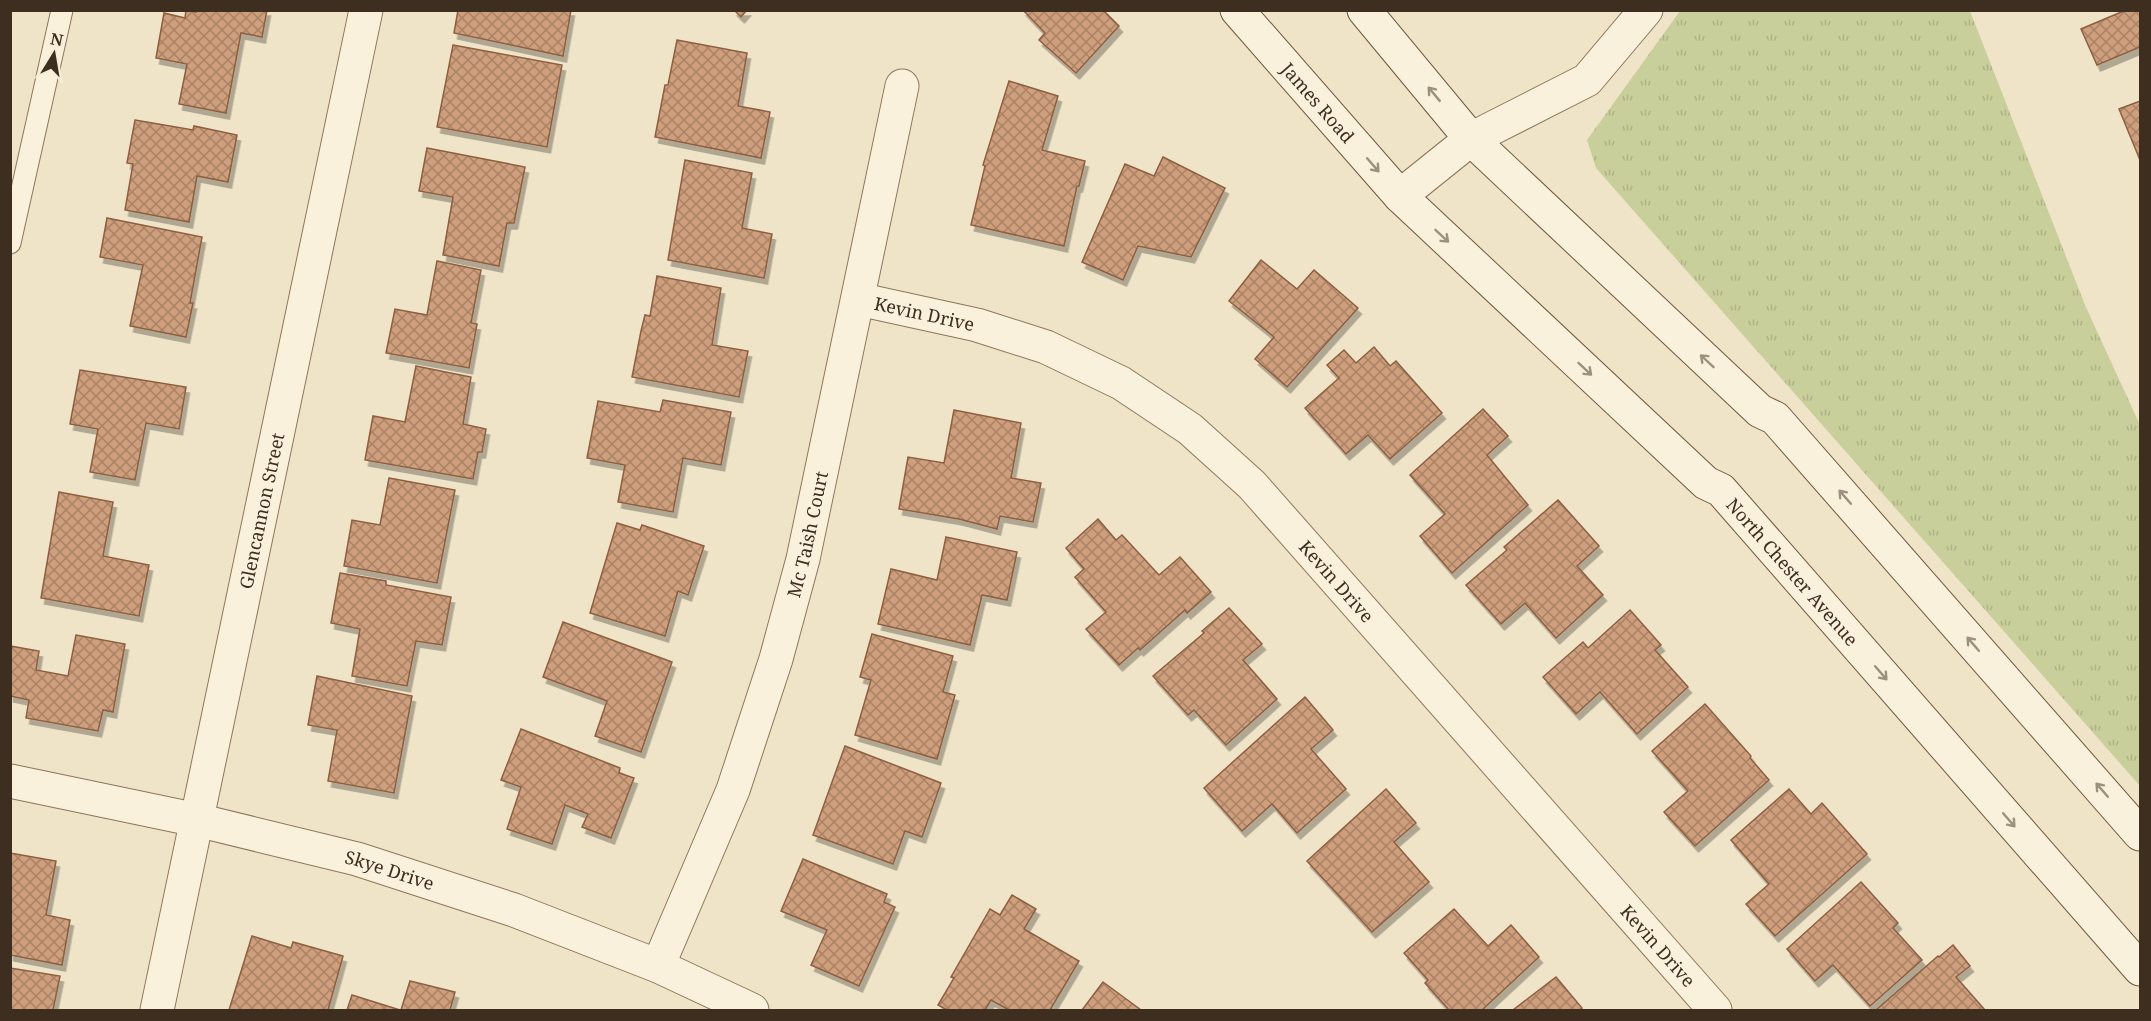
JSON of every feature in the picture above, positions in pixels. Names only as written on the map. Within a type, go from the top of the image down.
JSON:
[{"type":"street","name":"Glencannon Street","points":[[157,1011],[366,10]]},
{"type":"street","name":"James Road","points":[[1237,10],[1400,196]]},
{"type":"street","points":[[1364,10],[1472,139],[1760,411],[1775,418],[2140,834]]},
{"type":"street","points":[[1400,196],[1472,139],[1587,80],[1646,10]]},
{"type":"street","name":"Mc Taish Court","points":[[658,966],[732,790],[776,659],[803,560],[902,86]]},
{"type":"street","name":"North Chester Avenue","points":[[1400,196],[1706,483],[1720,490],[2140,969]]},
{"type":"street","name":"Kevin Drive","points":[[858,299],[977,325],[1046,347],[1120,383],[1190,429],[1252,485],[1715,1011]]},
{"type":"street","name":"Skye Drive","points":[[10,781],[197,820],[357,859],[514,910],[658,966],[752,1011]]},
{"type":"lane","points":[[10,243],[62,10]]},
{"type":"green space","points":[[1680,11],[1970,11],[2085,305],[2140,425],[2140,786],[1596,168],[1587,140]]},
{"type":"building","points":[[186,10],[196,12],[196,10],[267,10],[262,37],[241,33],[226,113],[179,104],[187,64],[156,58],[164,13],[185,18]]},
{"type":"building","points":[[458,10],[571,10],[563,56],[454,33]]},
{"type":"building","points":[[734,10],[747,10],[741,17]]},
{"type":"building","points":[[1023,10],[1103,10],[1119,26],[1076,73],[1039,40],[1045,33]]},
{"type":"building","points":[[2126,10],[2140,10],[2140,47],[2097,65],[2081,29]]},
{"type":"building","points":[[677,40],[747,53],[738,106],[770,112],[761,158],[655,137]]},
{"type":"building","points":[[453,45],[562,65],[547,147],[437,127]]},
{"type":"building","points":[[1009,81],[1058,96],[1042,150],[1085,161],[1064,246],[971,225],[985,166],[983,165]]},
{"type":"building","points":[[2140,101],[2140,160],[2119,109]]},
{"type":"building","points":[[135,120],[193,130],[194,126],[237,135],[228,182],[197,176],[189,222],[125,210],[133,164],[127,163]]},
{"type":"building","points":[[427,148],[525,167],[514,223],[507,223],[499,266],[443,255],[453,197],[419,191]]},
{"type":"building","points":[[1163,157],[1225,188],[1191,257],[1138,246],[1123,280],[1082,262],[1125,164],[1154,176]]},
{"type":"building","points":[[685,160],[752,173],[742,228],[772,234],[764,278],[668,260]]},
{"type":"building","points":[[107,218],[202,237],[186,337],[130,326],[143,265],[100,257]]},
{"type":"building","points":[[1261,260],[1297,289],[1314,270],[1358,308],[1287,387],[1255,359],[1274,337],[1229,301]]},
{"type":"building","points":[[437,261],[481,270],[471,323],[477,324],[469,368],[386,353],[395,309],[427,315]]},
{"type":"building","points":[[657,276],[721,288],[712,345],[748,351],[739,397],[632,377],[645,315],[650,316]]},
{"type":"building","points":[[1374,347],[1390,366],[1396,361],[1442,413],[1390,459],[1368,435],[1346,454],[1305,408],[1339,378],[1327,365],[1344,350],[1356,363]]},
{"type":"building","points":[[416,366],[471,377],[463,424],[486,429],[482,452],[478,452],[473,479],[365,460],[373,416],[405,422]]},
{"type":"building","points":[[80,370],[186,387],[179,429],[146,423],[135,480],[90,472],[98,429],[70,424]]},
{"type":"building","points":[[663,400],[731,412],[721,465],[683,458],[673,512],[618,502],[625,465],[587,458],[598,401],[660,412]]},
{"type":"building","points":[[1483,409],[1508,436],[1487,455],[1528,505],[1452,573],[1420,536],[1445,514],[1410,475]]},
{"type":"building","points":[[954,410],[1021,423],[1011,478],[1041,483],[1033,522],[1000,516],[997,529],[959,519],[899,509],[908,457],[944,463]]},
{"type":"building","points":[[389,478],[455,490],[437,583],[344,566],[352,520],[380,525]]},
{"type":"building","points":[[59,492],[113,502],[103,556],[149,565],[139,616],[41,598]]},
{"type":"building","points":[[1558,500],[1599,546],[1577,566],[1603,595],[1556,638],[1525,603],[1501,624],[1466,585],[1507,550],[1504,547]]},
{"type":"building","points":[[1098,519],[1116,540],[1122,535],[1159,575],[1180,557],[1211,592],[1187,613],[1185,610],[1140,650],[1138,648],[1119,665],[1086,629],[1106,612],[1075,577],[1084,569],[1066,548]]},
{"type":"building","points":[[617,523],[640,530],[642,525],[704,546],[688,595],[678,591],[665,636],[590,613]]},
{"type":"building","points":[[946,537],[1017,552],[1007,600],[982,595],[970,645],[878,624],[891,569],[937,580]]},
{"type":"building","points":[[340,573],[386,581],[386,585],[451,597],[442,645],[416,641],[407,686],[352,676],[360,629],[331,623]]},
{"type":"building","points":[[1229,608],[1262,644],[1243,660],[1277,699],[1226,745],[1194,710],[1188,715],[1153,676],[1204,633],[1202,631]]},
{"type":"building","points":[[1630,610],[1661,645],[1655,650],[1688,687],[1637,734],[1600,692],[1576,714],[1543,677],[1583,642],[1588,648]]},
{"type":"building","points":[[563,622],[672,662],[641,752],[595,736],[607,701],[543,677]]},
{"type":"building","points":[[872,634],[953,656],[943,692],[955,695],[937,759],[855,735],[871,680],[860,677]]},
{"type":"building","points":[[76,635],[125,644],[113,712],[103,710],[98,731],[26,718],[29,700],[10,696],[10,646],[39,651],[36,670],[68,676]]},
{"type":"building","points":[[317,676],[412,696],[394,793],[328,781],[337,730],[308,725]]},
{"type":"building","points":[[1305,697],[1333,730],[1311,749],[1346,789],[1297,833],[1272,804],[1242,831],[1204,788]]},
{"type":"building","points":[[1705,704],[1769,780],[1695,846],[1664,812],[1688,791],[1652,751]]},
{"type":"building","points":[[521,729],[620,768],[619,773],[634,778],[611,838],[582,827],[588,814],[565,805],[552,844],[507,829],[521,787],[501,780]]},
{"type":"building","points":[[845,746],[941,783],[922,837],[905,831],[893,864],[813,835]]},
{"type":"building","points":[[1386,789],[1416,823],[1394,842],[1429,882],[1372,932],[1307,861]]},
{"type":"building","points":[[1789,789],[1811,814],[1822,803],[1867,854],[1775,936],[1746,904],[1769,884],[1731,840]]},
{"type":"building","points":[[10,853],[56,861],[46,915],[70,920],[62,965],[10,955]]},
{"type":"building","points":[[803,859],[887,894],[884,902],[895,907],[859,986],[811,965],[827,930],[781,911]]},
{"type":"building","points":[[1861,882],[1898,923],[1893,928],[1922,960],[1870,1006],[1833,965],[1815,981],[1787,949]]},
{"type":"building","points":[[1012,895],[1036,909],[1024,929],[1079,961],[1050,1010],[1009,1010],[991,1000],[985,1010],[947,1010],[938,1005],[954,978],[951,977],[990,909],[1000,915]]},
{"type":"building","points":[[1454,909],[1488,946],[1511,925],[1539,957],[1482,1010],[1449,1010],[1425,983],[1428,980],[1404,953]]},
{"type":"building","points":[[252,936],[291,948],[293,942],[343,956],[328,1010],[229,1010]]},
{"type":"building","points":[[1953,945],[1970,966],[1956,977],[1985,1010],[1876,1010],[1938,956]]},
{"type":"building","points":[[10,968],[60,976],[53,1010],[10,1010]]},
{"type":"building","points":[[1556,977],[1582,1008],[1579,1010],[1513,1010]]},
{"type":"building","points":[[410,981],[455,992],[450,1010],[401,1010]]},
{"type":"building","points":[[1103,982],[1141,1010],[1082,1010]]},
{"type":"building","points":[[352,995],[400,1010],[347,1010]]}]
